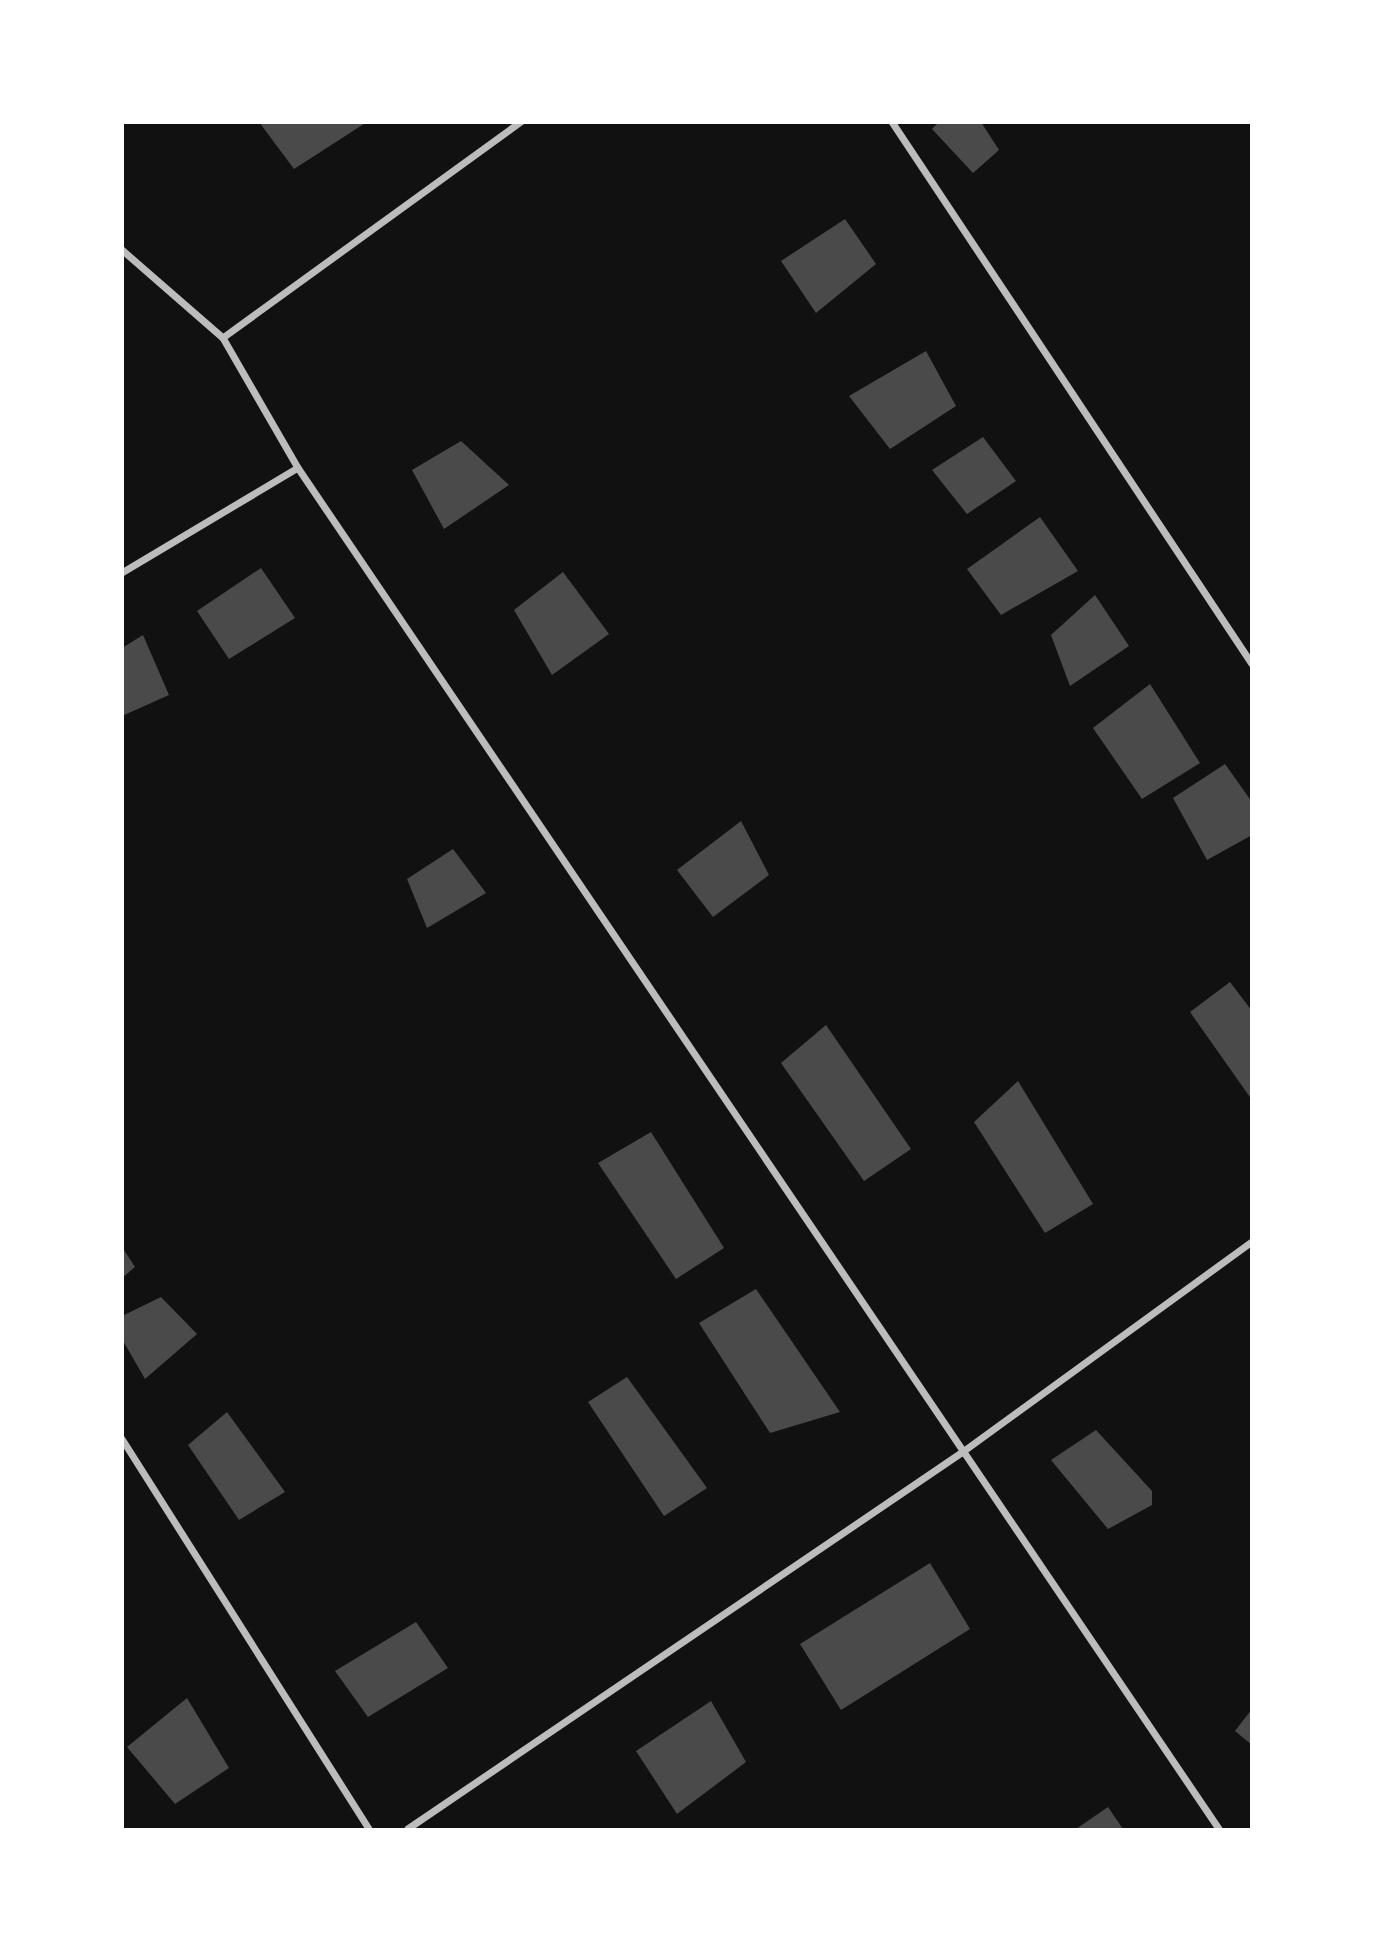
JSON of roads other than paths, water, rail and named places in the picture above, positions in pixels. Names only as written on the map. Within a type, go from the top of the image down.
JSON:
[{"type":"street","points":[[223,338],[521,122]]},
{"type":"street","points":[[892,122],[1251,664]]},
{"type":"street","points":[[122,250],[223,338],[298,468],[1219,1829]]},
{"type":"street","points":[[122,573],[298,468]]},
{"type":"street","points":[[408,1829],[963,1451],[1251,1242]]},
{"type":"street","points":[[122,1439],[369,1829]]}]
